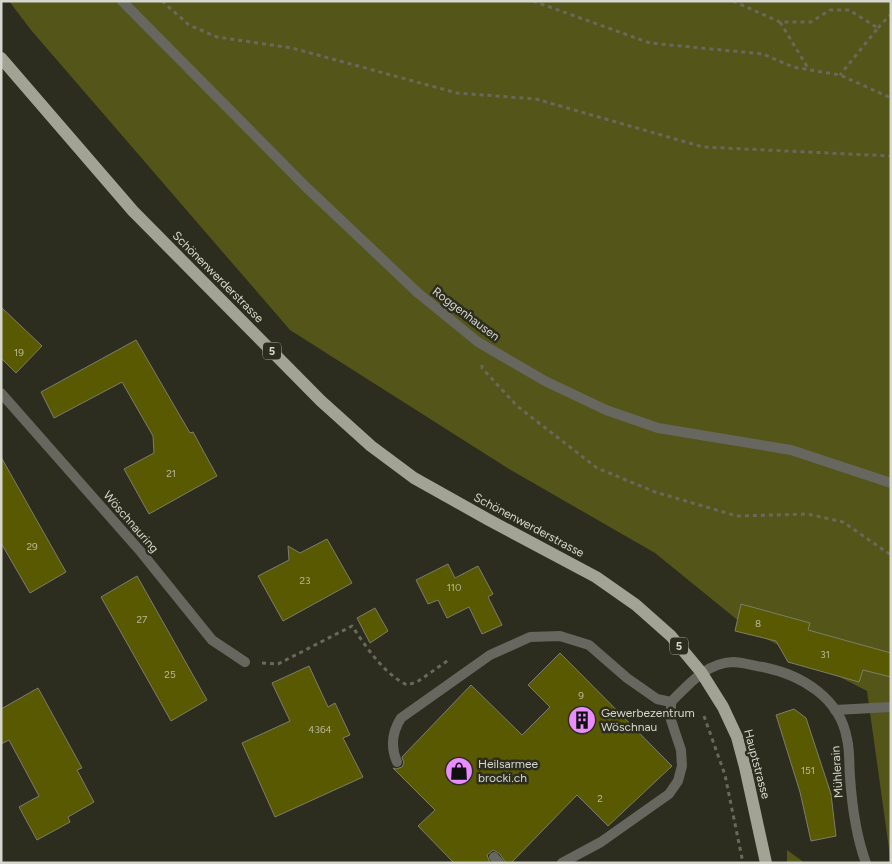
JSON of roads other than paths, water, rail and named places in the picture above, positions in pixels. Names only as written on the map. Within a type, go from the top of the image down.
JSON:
[{"type":"main road","name":"Schönenwerderstrasse","points":[[1,58],[134,211],[321,401],[370,446],[414,478],[596,577]]},
{"type":"main road","name":"Hauptstrasse","points":[[596,577],[636,604],[664,630],[701,672],[723,707],[737,737],[766,863]]},
{"type":"street","name":"Roggenhausen","points":[[122,1],[305,186],[418,293],[478,342],[545,381],[606,410],[658,428],[792,450],[891,483]]},
{"type":"street","name":"Wöschnauring","points":[[1,393],[141,552],[212,640],[245,662]]},
{"type":"street","points":[[397,762],[394,749],[394,729],[401,718],[490,654],[530,637],[560,636],[589,645],[627,678],[657,699],[671,702]]},
{"type":"street","name":"Mühlerain","points":[[701,672],[732,662],[777,670],[800,680],[824,695],[835,710],[848,739],[852,804],[866,863]]},
{"type":"street","points":[[562,863],[601,842],[669,794],[678,781],[682,766],[681,750],[670,720],[671,702],[701,672]]},
{"type":"street","points":[[835,710],[891,707]]},
{"type":"place","name":"Gewerbezentrum Wöschnau","points":[[582,720]]},
{"type":"place","name":"Heilsarmee brocki.ch","points":[[459,771]]}]
